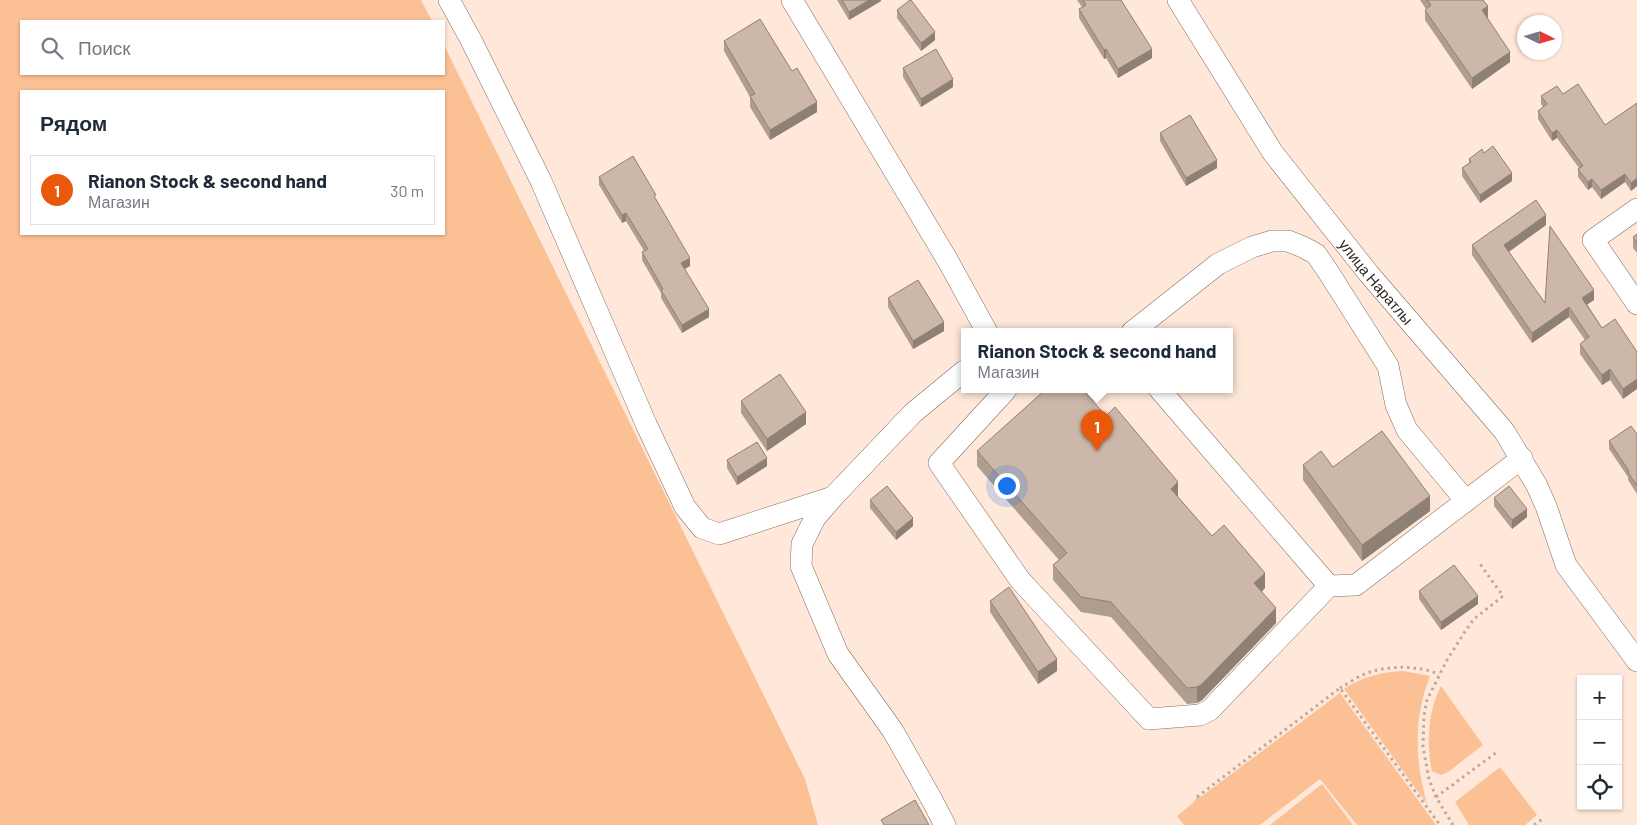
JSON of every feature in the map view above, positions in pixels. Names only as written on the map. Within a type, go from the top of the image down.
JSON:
[{"type":"street","points":[[449,0],[541,181],[647,426],[685,507],[702,528],[719,534],[833,497]]},
{"type":"street","points":[[792,0],[948,262],[985,328]]},
{"type":"street","name":"улица Наратлы","points":[[1178,0],[1273,153],[1369,274],[1504,431],[1536,484],[1546,506],[1566,565],[1637,661]]},
{"type":"street","points":[[1637,209],[1593,240],[1637,304]]},
{"type":"street","points":[[1137,328],[1218,264],[1252,247],[1272,240],[1288,241],[1304,247],[1316,254],[1388,366],[1396,405],[1407,430],[1466,501]]},
{"type":"street","points":[[945,825],[893,731],[838,654],[801,566],[802,544],[815,518],[913,413],[961,373]]},
{"type":"street","points":[[1003,393],[939,464],[1020,580],[1149,719],[1200,715],[1210,710],[1329,586],[1356,584],[1522,458]]},
{"type":"street","points":[[1163,393],[1329,586]]},
{"type":"path","points":[[1453,825],[1436,797],[1428,779],[1425,763],[1424,732],[1427,700],[1439,674],[1474,619],[1503,596],[1478,561]]},
{"type":"path","points":[[1197,796],[1340,688],[1369,672],[1386,669],[1423,668],[1439,674]]},
{"type":"path","points":[[1340,688],[1440,825]]},
{"type":"path","points":[[1436,797],[1497,752]]},
{"type":"path","points":[[1534,825],[1544,818]]},
{"type":"shaded area","points":[[0,0],[421,0],[431,20],[20,20],[20,75],[445,75],[445,47],[805,779],[818,825],[0,825]]},
{"type":"shaded area","points":[[1403,671],[1430,676],[1424,692],[1418,724],[1418,756],[1427,804],[1344,689],[1372,676]]},
{"type":"shaded area","points":[[1441,686],[1483,745],[1448,772],[1441,775],[1432,771],[1429,750],[1429,727],[1433,706]]},
{"type":"shaded area","points":[[1340,693],[1436,825],[1357,825],[1320,779],[1260,825],[1184,825],[1177,816],[1193,803],[1197,797],[1202,796]]},
{"type":"shaded area","points":[[1500,767],[1537,815],[1525,825],[1469,825],[1455,802]]},
{"type":"shaded area","points":[[1322,784],[1353,825],[1270,825]]},
{"type":"building","points":[[842,0],[869,0],[849,12]]},
{"type":"building","points":[[910,0],[935,32],[921,43],[897,10]]},
{"type":"building","points":[[1083,0],[1121,0],[1152,49],[1118,69],[1079,9],[1086,5]]},
{"type":"building","points":[[1427,0],[1483,0],[1488,6],[1482,10],[1510,52],[1472,78],[1425,10],[1431,5]]},
{"type":"building","points":[[760,19],[792,71],[797,68],[817,102],[770,130],[750,96],[755,94],[724,41]]},
{"type":"building","points":[[936,49],[953,79],[921,99],[903,68]]},
{"type":"building","points":[[1578,84],[1605,125],[1637,103],[1637,178],[1631,183],[1625,174],[1601,190],[1592,179],[1588,182],[1578,169],[1583,166],[1557,130],[1552,133],[1538,111],[1547,104],[1541,96],[1557,86],[1563,94]]},
{"type":"building","points":[[1190,115],[1217,160],[1186,178],[1160,133]]},
{"type":"building","points":[[1493,146],[1512,173],[1480,195],[1462,168],[1471,162],[1469,159],[1482,149],[1484,153]]},
{"type":"building","points":[[633,156],[690,258],[681,263],[709,309],[682,325],[661,290],[663,289],[642,252],[648,249],[626,213],[622,215],[599,177]]},
{"type":"building","points":[[1536,200],[1546,215],[1504,245],[1545,303],[1550,226],[1594,290],[1582,298],[1602,328],[1615,319],[1637,352],[1637,379],[1623,389],[1610,369],[1602,375],[1580,344],[1589,337],[1569,307],[1532,333],[1472,245]]},
{"type":"building","points":[[1637,234],[1637,243],[1633,237]]},
{"type":"building","points":[[918,280],[944,322],[913,341],[888,298]]},
{"type":"building","points":[[780,374],[806,412],[767,439],[741,401]]},
{"type":"building","points":[[1042,393],[1086,393],[1106,416],[1115,407],[1178,482],[1171,489],[1212,536],[1224,525],[1265,573],[1254,583],[1276,608],[1202,684],[1197,687],[1187,688],[1111,602],[1081,597],[1053,565],[1067,553],[977,451]]},
{"type":"building","points":[[1631,426],[1637,434],[1637,486],[1609,441]]},
{"type":"building","points":[[1382,431],[1430,496],[1362,545],[1303,465],[1321,451],[1333,467]]},
{"type":"building","points":[[757,442],[767,458],[737,477],[727,460]]},
{"type":"building","points":[[887,486],[913,518],[896,532],[870,500]]},
{"type":"building","points":[[1509,486],[1527,509],[1512,520],[1494,498]]},
{"type":"building","points":[[1454,565],[1478,596],[1441,622],[1419,591]]},
{"type":"building","points":[[1009,587],[1057,659],[1038,672],[990,601]]},
{"type":"building","points":[[915,800],[929,825],[884,825],[881,820]]},
{"type":"place","name":"Rianon Stock & second hand","points":[[1097,451]]}]
